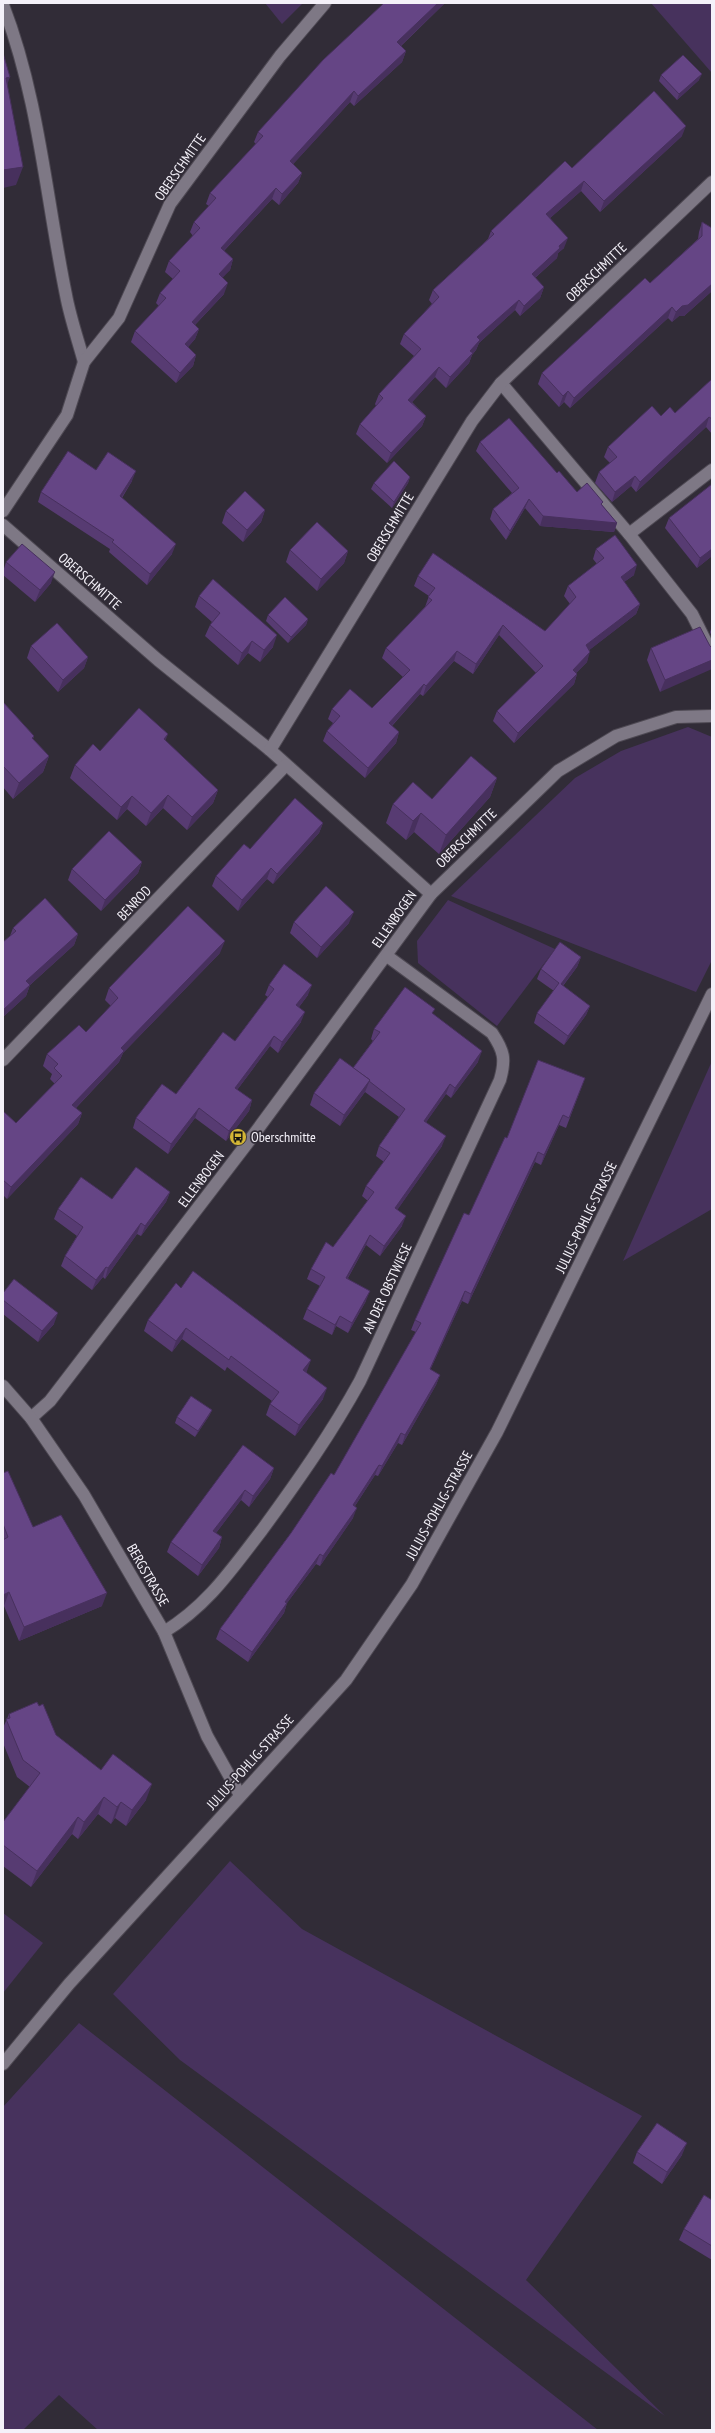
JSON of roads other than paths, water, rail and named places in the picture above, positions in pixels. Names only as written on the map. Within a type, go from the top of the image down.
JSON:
[{"type":"street","name":"OBERSCHMITTE","points":[[3,511],[67,416],[84,362],[119,318],[170,204],[280,56],[324,3]]},
{"type":"street","points":[[3,5],[19,46],[41,151],[66,296],[84,362]]},
{"type":"street","name":"OBERSCHMITTE","points":[[270,750],[472,421],[501,383],[712,182]]},
{"type":"street","points":[[501,383],[628,534],[692,614],[712,654]]},
{"type":"street","points":[[628,534],[712,470]]},
{"type":"street","name":"OBERSCHMITTE","points":[[3,525],[158,660],[270,750],[431,894],[558,771],[616,736],[676,717],[712,716]]},
{"type":"street","name":"BENROD","points":[[3,1060],[286,765]]},
{"type":"street","name":"ELLENBOGEN","points":[[31,1418],[55,1395],[387,956],[431,894]]},
{"type":"street","name":"AN DER OBSTWIESE","points":[[164,1632],[180,1622],[214,1593],[304,1474],[345,1408],[360,1381],[500,1080],[504,1065],[502,1048],[492,1033],[387,956]]},
{"type":"street","name":"JULIUS-POHLIG-STRASSE","points":[[3,2064],[90,1961],[346,1680],[412,1584],[497,1432],[712,994]]},
{"type":"street","name":"BERGSTRASSE","points":[[3,1386],[31,1418],[84,1495],[164,1632],[207,1736],[240,1795]]},
{"type":"place","name":"Oberschmitte","points":[[238,1137]]}]
